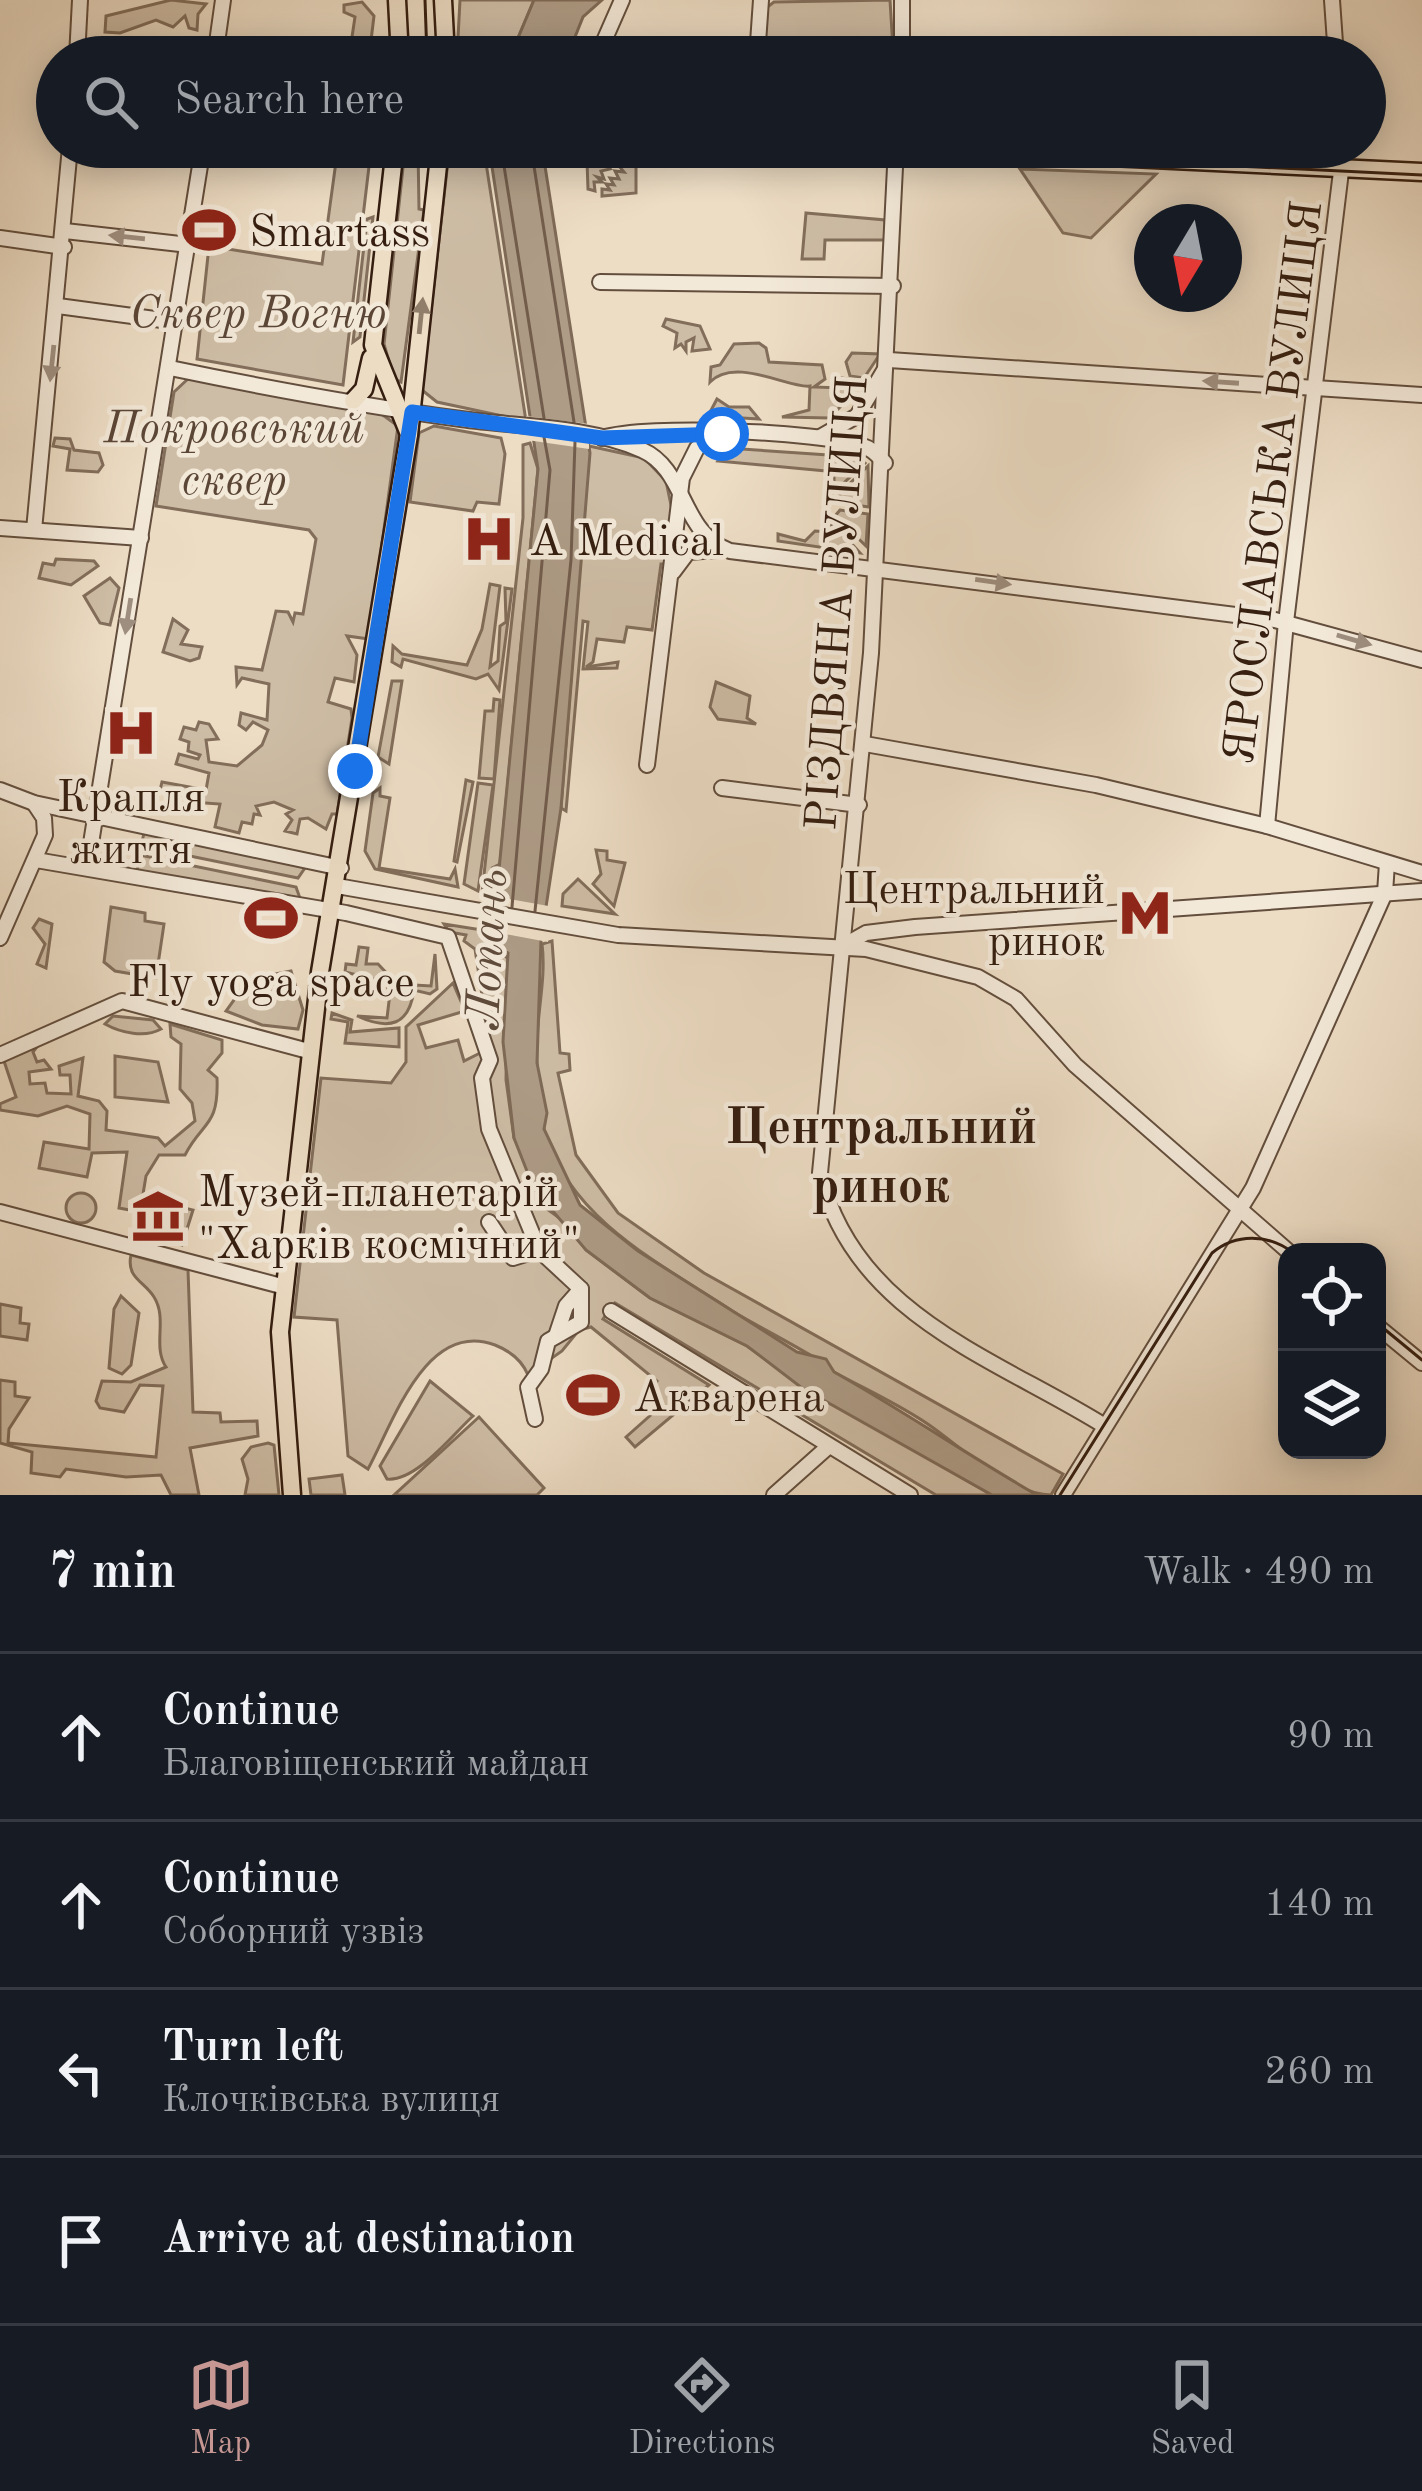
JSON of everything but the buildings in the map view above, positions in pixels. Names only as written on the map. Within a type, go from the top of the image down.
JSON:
[{"type":"main road","points":[[397,0],[399,36]]},
{"type":"main road","points":[[447,36],[448,6]]},
{"type":"main road","points":[[352,401],[364,389],[373,345],[392,168]]},
{"type":"main road","points":[[405,411],[437,168]]},
{"type":"main road","points":[[1324,168],[1422,172]]},
{"type":"main road","points":[[292,1495],[280,1381],[285,1287],[329,911],[339,877],[409,435],[405,411],[373,345]]},
{"type":"street","points":[[77,36],[80,0]]},
{"type":"street","points":[[218,36],[223,0]]},
{"type":"street","points":[[606,36],[622,0]]},
{"type":"street","points":[[758,36],[761,0]]},
{"type":"street","points":[[902,0],[902,36]]},
{"type":"street","points":[[1332,0],[1335,36]]},
{"type":"street","points":[[34,530],[69,168]]},
{"type":"street","points":[[88,868],[199,168]]},
{"type":"street","name":"РІЗДВЯНА ВУЛИЦЯ","points":[[899,168],[865,744],[820,1173],[831,1214],[885,1287],[934,1331],[1103,1426]]},
{"type":"street","name":"ЯРОСЛАВСЬКА ВУЛИЦЯ","points":[[1267,826],[1286,622],[1344,169]]},
{"type":"street","points":[[0,238],[189,245]]},
{"type":"street","points":[[600,282],[893,286]]},
{"type":"street","points":[[58,306],[177,322]]},
{"type":"street","points":[[809,438],[850,424],[874,392],[889,360],[1422,395]]},
{"type":"street","points":[[170,368],[405,411],[596,437],[809,438],[864,446],[885,463]]},
{"type":"street","points":[[647,764],[679,496],[691,455],[722,434]]},
{"type":"street","points":[[596,437],[652,456],[700,532],[730,551]]},
{"type":"street","points":[[0,528],[141,538]]},
{"type":"street","points":[[671,576],[688,552],[730,551],[877,566],[1286,622],[1422,660]]},
{"type":"street","points":[[865,744],[1026,771],[1267,826],[1422,873]]},
{"type":"street","points":[[722,788],[859,805]]},
{"type":"street","points":[[0,790],[34,803],[94,814],[482,914],[667,940],[842,947],[956,970],[1005,990],[1075,1065],[1279,1243]]},
{"type":"street","points":[[0,938],[46,828],[34,803]]},
{"type":"street","points":[[36,860],[329,911],[448,937],[490,1060],[482,1078],[489,1130],[539,1250],[581,1289],[581,1322],[548,1341],[542,1369],[527,1387],[535,1419]]},
{"type":"street","points":[[1065,1492],[1239,1208],[1384,893],[1388,863]]},
{"type":"street","points":[[842,947],[866,934],[916,927],[1422,891]]},
{"type":"street","points":[[2,1053],[122,1001],[312,1052]]},
{"type":"street","points":[[0,1213],[285,1287]]},
{"type":"street","points":[[489,1222],[513,1258],[539,1250]]},
{"type":"street","points":[[611,1311],[910,1495]]},
{"type":"street","points":[[1386,1333],[1422,1363]]},
{"type":"street","points":[[774,1495],[829,1446]]},
{"type":"green space","points":[[171,0],[206,4],[198,14],[197,30],[189,28],[185,16],[173,27],[156,20],[120,33],[105,32],[106,16]]},
{"type":"green space","points":[[460,0],[534,0],[519,36],[458,36]]},
{"type":"green space","points":[[890,0],[892,36],[765,36],[766,8],[774,2]]},
{"type":"green space","points":[[362,2],[374,16],[372,36],[352,36],[355,17],[344,12],[344,5]]},
{"type":"green space","name":"Сквер Вогню","points":[[335,168],[369,168],[343,385],[197,359],[209,246],[322,264]]},
{"type":"green space","points":[[403,168],[418,168],[419,209],[424,210],[401,382],[394,379],[384,344]]},
{"type":"green space","points":[[447,168],[487,168],[526,421],[437,402],[422,390]]},
{"type":"green space","points":[[587,168],[610,169],[601,171],[604,179],[597,177],[602,182],[594,182],[595,191],[588,189]]},
{"type":"green space","points":[[621,168],[636,168],[636,193],[602,196],[602,189],[610,190],[606,184],[614,185],[610,178],[619,179],[615,171],[624,172]]},
{"type":"green space","points":[[1020,169],[1156,174],[1091,238],[1063,233]]},
{"type":"green space","points":[[806,213],[885,220],[886,240],[825,240],[824,259],[802,259]]},
{"type":"green space","points":[[373,217],[360,337],[353,342],[367,219]]},
{"type":"green space","points":[[666,319],[700,326],[710,349],[692,351],[694,338],[686,342],[686,351],[681,344],[675,348],[677,333],[663,326]]},
{"type":"green space","points":[[759,343],[766,348],[769,362],[822,365],[825,379],[814,387],[841,388],[842,378],[848,379],[853,394],[829,418],[782,417],[809,410],[810,386],[733,372],[710,382],[711,367],[720,365],[734,344]]},
{"type":"green space","points":[[852,353],[880,354],[864,378],[850,376],[846,362]]},
{"type":"green space","name":"Покровський сквер","points":[[190,377],[380,413],[398,426],[369,639],[347,636],[357,655],[354,682],[335,678],[328,702],[351,709],[352,718],[337,814],[332,814],[326,829],[308,818],[300,819],[297,834],[285,831],[292,820],[286,814],[293,810],[274,802],[256,806],[260,815],[254,814],[252,824],[242,822],[239,833],[215,827],[220,804],[192,802],[192,798],[160,790],[162,782],[206,790],[209,773],[176,764],[179,754],[198,759],[200,755],[188,751],[189,742],[180,739],[184,727],[196,730],[199,722],[209,724],[218,739],[206,740],[209,762],[237,766],[262,745],[268,730],[253,722],[246,730],[239,725],[241,713],[267,720],[269,684],[242,678],[237,685],[236,667],[262,670],[276,611],[288,612],[293,622],[295,613],[303,614],[316,539],[309,530],[156,506],[174,392]]},
{"type":"green space","points":[[717,399],[729,407],[749,407],[759,419],[708,416]]},
{"type":"green space","points":[[434,426],[501,438],[505,454],[499,504],[477,502],[473,511],[410,502],[419,433]]},
{"type":"green space","points":[[55,438],[70,439],[74,450],[99,453],[103,465],[98,472],[67,470],[70,449],[53,446]]},
{"type":"green space","points":[[530,443],[538,469],[500,864],[494,867],[499,869],[500,897],[482,893],[523,518],[523,445]]},
{"type":"green space","points":[[589,446],[644,458],[666,481],[672,510],[667,564],[661,564],[652,630],[627,627],[624,642],[597,639],[593,662],[586,667],[618,662],[617,668],[583,669],[588,622],[583,621],[566,811],[561,808]]},
{"type":"green space","points":[[727,448],[858,457],[865,463],[834,492],[834,474],[718,461]]},
{"type":"green space","points":[[868,466],[869,507],[840,503],[840,493]]},
{"type":"green space","points":[[840,510],[868,514],[866,546],[835,516]]},
{"type":"green space","points":[[832,522],[860,553],[778,541],[778,534],[805,541],[815,531],[831,532]]},
{"type":"green space","points":[[56,559],[94,561],[98,566],[71,585],[39,578],[43,563],[54,565]]},
{"type":"green space","points":[[110,578],[119,588],[110,625],[100,623],[84,596]]},
{"type":"green space","points":[[490,584],[500,586],[490,667],[498,661],[500,626],[506,622],[505,588],[512,589],[499,690],[488,674],[476,679],[403,659],[401,667],[392,662],[393,646],[402,654],[467,665],[482,629]]},
{"type":"green space","points":[[173,619],[188,630],[181,644],[202,647],[199,658],[190,661],[163,652]]},
{"type":"green space","points":[[392,681],[402,681],[389,764],[378,757]]},
{"type":"green space","points":[[716,682],[750,696],[747,718],[756,724],[718,719],[710,707]]},
{"type":"green space","points":[[494,699],[500,700],[494,779],[479,778],[485,711],[493,711]]},
{"type":"green space","points":[[466,780],[473,782],[457,862],[454,861]]},
{"type":"green space","points":[[478,783],[493,785],[478,891],[464,884]]},
{"type":"green space","points":[[380,788],[380,796],[390,798],[379,868],[450,879],[455,869],[458,887],[375,869],[365,851],[373,793]]},
{"type":"green space","points":[[145,829],[307,865],[298,878],[141,846]]},
{"type":"green space","points":[[596,850],[607,851],[607,860],[625,863],[614,906],[593,884],[601,874]]},
{"type":"green space","points":[[140,855],[296,887],[301,901],[137,871]]},
{"type":"green space","points":[[578,879],[615,914],[562,906],[563,894]]},
{"type":"green space","points":[[111,907],[145,913],[145,921],[164,924],[156,978],[115,971],[104,962]]},
{"type":"green space","points":[[39,919],[52,924],[46,968],[37,964],[45,944],[33,928]]},
{"type":"green space","points":[[444,924],[501,933],[493,942],[508,959],[506,1080],[514,1138],[547,1209],[565,1222],[586,1250],[650,1298],[747,1346],[807,1388],[992,1495],[936,1495],[615,1303],[603,1319],[709,1385],[635,1447],[626,1437],[662,1405],[650,1393],[657,1381],[591,1327],[579,1330],[562,1351],[528,1375],[515,1357],[495,1345],[471,1341],[450,1347],[415,1380],[368,1469],[348,1456],[337,1320],[294,1317],[321,1078],[391,1083],[406,1062],[406,1027],[453,983],[465,1011],[418,1025],[426,1048],[458,1040],[464,1061],[490,1048],[475,949],[464,941],[466,935],[449,932]]},
{"type":"green space","points":[[552,941],[560,1053],[569,1054],[570,1070],[558,1073],[576,1155],[618,1213],[704,1273],[1063,1474],[1051,1495],[1004,1479],[921,1419],[734,1312],[623,1238],[576,1193],[546,1136],[540,1100],[537,1048],[542,944]]},
{"type":"green space","points":[[359,947],[368,948],[366,964],[378,964],[397,984],[431,986],[435,954],[437,989],[430,994],[414,990],[408,1011],[396,1022],[357,1016],[387,1018],[390,993],[385,982],[345,972],[346,964],[356,965]]},
{"type":"green space","points":[[291,971],[303,1010],[298,1029],[262,1025],[226,1011],[249,979]]},
{"type":"green space","points":[[332,1013],[352,1020],[350,1032],[399,1028],[399,1047],[345,1043],[348,1022],[331,1019]]},
{"type":"green space","points":[[113,1016],[153,1020],[161,1029],[126,1032],[105,1024]]},
{"type":"green space","points":[[170,1024],[222,1040],[222,1053],[208,1070],[217,1078],[217,1094],[208,1122],[185,1155],[159,1155],[146,1176],[140,1212],[119,1208],[127,1152],[92,1153],[87,1177],[39,1168],[44,1142],[89,1149],[90,1114],[67,1106],[38,1116],[0,1110],[0,1104],[16,1097],[4,1061],[39,1044],[33,1052],[37,1062],[44,1060],[51,1069],[29,1072],[30,1084],[45,1083],[47,1093],[71,1094],[70,1075],[60,1075],[59,1066],[83,1058],[78,1096],[99,1101],[107,1111],[106,1130],[158,1138],[165,1146],[195,1121],[192,1103],[180,1089],[181,1044],[171,1037]]},
{"type":"green space","points":[[115,1056],[158,1062],[168,1102],[115,1097]]},
{"type":"green space","points":[[81,1193],[96,1208],[81,1223],[66,1208]]},
{"type":"green space","points":[[176,1206],[193,1210],[182,1245],[166,1241]]},
{"type":"green space","points":[[131,1255],[188,1270],[193,1412],[220,1413],[221,1422],[257,1421],[258,1436],[190,1448],[199,1495],[171,1495],[161,1475],[126,1477],[66,1469],[60,1477],[31,1473],[32,1452],[0,1443],[0,1380],[15,1382],[15,1396],[29,1398],[9,1429],[8,1443],[156,1457],[163,1386],[140,1385],[124,1412],[100,1408],[96,1401],[102,1381],[131,1382],[166,1367],[160,1350],[158,1305],[133,1274]]},
{"type":"green space","points":[[121,1296],[139,1313],[131,1365],[122,1374],[109,1368],[114,1309]]},
{"type":"green space","points":[[0,1304],[21,1308],[20,1323],[29,1324],[27,1340],[0,1336]]},
{"type":"green space","points":[[430,1381],[473,1416],[421,1465],[387,1479],[380,1466]]},
{"type":"green space","points":[[479,1417],[544,1488],[537,1495],[394,1495]]},
{"type":"green space","points":[[274,1445],[279,1495],[245,1495],[248,1479],[242,1459],[251,1447]]},
{"type":"green space","points":[[342,1475],[345,1495],[311,1495],[309,1479]]},
{"type":"water","points":[[534,0],[602,0],[583,17],[575,36],[519,36]]},
{"type":"water","points":[[492,168],[545,168],[590,453],[561,808],[541,940],[537,1063],[547,1113],[544,1129],[580,1205],[638,1251],[797,1352],[826,1359],[834,1372],[1037,1495],[992,1495],[802,1388],[747,1346],[650,1298],[586,1250],[534,1189],[514,1138],[503,1042],[508,953],[492,945],[501,933],[497,890],[538,469]]},
{"type":"pier","points":[[526,416],[589,424],[589,449],[527,440]]},
{"type":"pier","points":[[493,896],[554,907],[548,942],[494,932]]},
{"type":"tram line","points":[[425,0],[426,36]]},
{"type":"tram line","points":[[1278,168],[1422,175]]},
{"type":"tram line","points":[[1060,1495],[1212,1253],[1242,1239],[1278,1245]]},
{"type":"tram line","points":[[1386,1330],[1422,1360]]},
{"type":"place","name":"Smartass","points":[[209,230]]},
{"type":"place","name":"A Medical","points":[[489,539]]},
{"type":"place","name":"Крапля життя","points":[[131,733]]},
{"type":"place","name":"Центральний ринок","points":[[1145,913]]},
{"type":"place","name":"Fly yoga space","points":[[271,918]]},
{"type":"place","name":"Музей-планетарій \"Харків космічний\"","points":[[158,1216]]},
{"type":"place","name":"Акварена","points":[[593,1395]]},
{"type":"district","name":"Центральний ринок","points":[[881,1154]]},
{"type":"route","points":[[355,771],[412,412],[602,438],[722,434]]},
{"type":"water label","name":"Лопань","points":[[485,949]]}]
